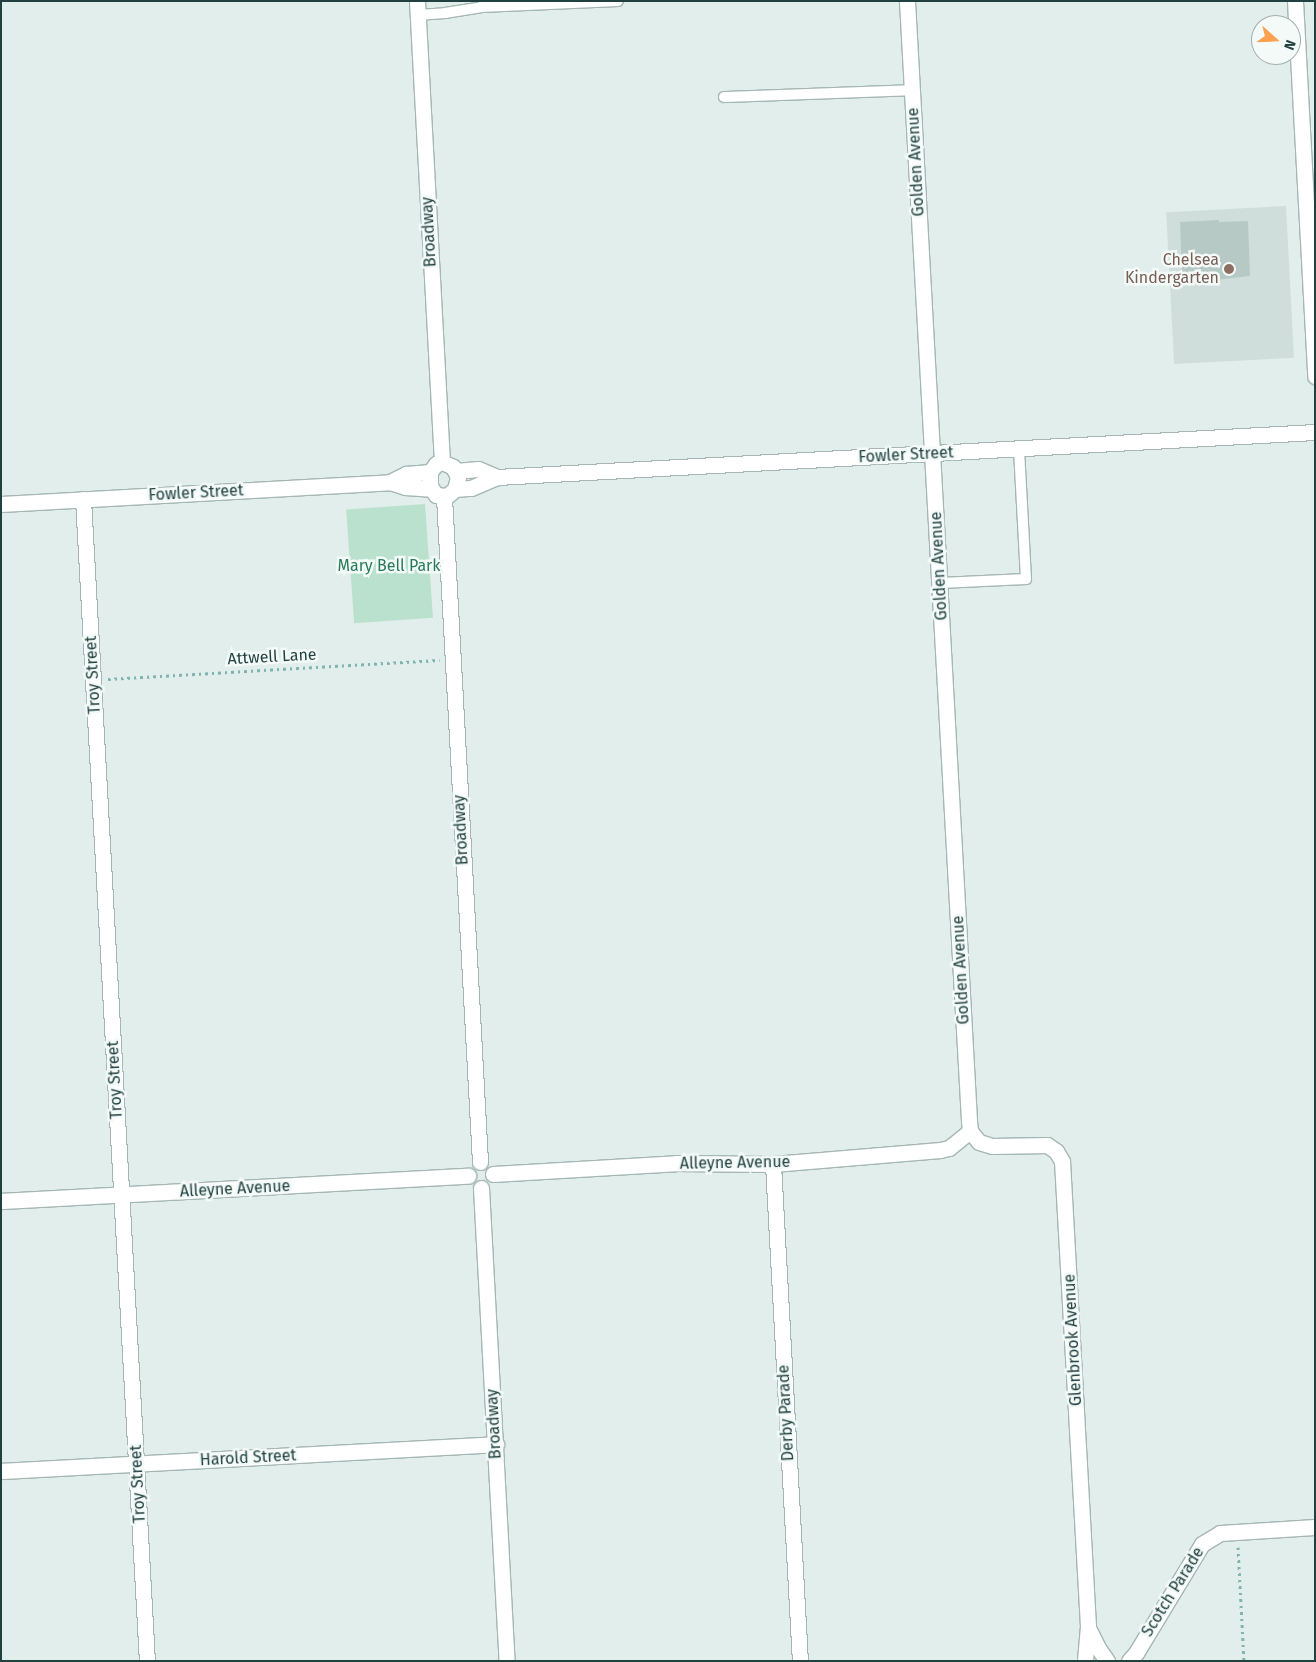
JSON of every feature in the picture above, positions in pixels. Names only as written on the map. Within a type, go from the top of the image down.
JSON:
[{"type":"street","name":"Golden Avenue","points":[[907,1],[970,1131]]},
{"type":"street","points":[[1295,1],[1315,376]]},
{"type":"street","name":"Broadway","points":[[417,8],[442,462]]},
{"type":"street","name":"Fowler Street","points":[[1,504],[390,482],[405,487],[444,492],[471,488],[498,477],[1315,432]]},
{"type":"street","points":[[442,462],[451,465],[456,471],[458,480],[444,492],[430,472],[436,464],[442,462]]},
{"type":"street","name":"Fowler Street","points":[[456,471],[478,470],[498,477]]},
{"type":"street","name":"Fowler Street","points":[[390,482],[406,474],[430,472]]},
{"type":"street","name":"Broadway","points":[[444,492],[480,1162]]},
{"type":"street","name":"Troy Street","points":[[83,499],[147,1661]]},
{"type":"street","name":"Alleyne Avenue","points":[[493,1174],[579,1171],[676,1163],[773,1164],[940,1150],[949,1148],[970,1131]]},
{"type":"street","name":"Glenbrook Avenue","points":[[970,1131],[978,1142],[984,1145],[1047,1145],[1056,1150],[1062,1161],[1088,1626],[1085,1661]]},
{"type":"street","points":[[480,1162],[491,1167],[493,1174],[492,1182],[482,1188],[471,1183],[468,1176],[473,1165],[480,1162]]},
{"type":"street","name":"Derby Parade","points":[[773,1164],[800,1661]]},
{"type":"street","name":"Alleyne Avenue","points":[[1,1201],[468,1176]]},
{"type":"street","name":"Broadway","points":[[482,1188],[507,1661]]},
{"type":"street","name":"Harold Street","points":[[1,1471],[496,1444]]},
{"type":"street","name":"Scotch Parade","points":[[1129,1661],[1136,1653],[1202,1544],[1220,1533],[1315,1527]]},
{"type":"street","name":"Glenbrook Avenue","points":[[1088,1626],[1098,1648],[1107,1661]]},
{"type":"lane","points":[[417,8],[445,14],[480,7],[618,1]]},
{"type":"lane","points":[[724,97],[912,90]]},
{"type":"lane","points":[[940,583],[1026,579],[1019,448]]},
{"type":"path","name":"Attwell Lane","points":[[93,679],[452,659]]},
{"type":"path","points":[[1237,1532],[1244,1661]]},
{"type":"shaded area","name":"Chelsea Kindergarten","points":[[1286,206],[1294,358],[1174,364],[1166,212]]},
{"type":"green space","name":"Mary Bell Park","points":[[425,504],[433,618],[354,623],[346,510]]},
{"type":"building","points":[[1219,220],[1219,222],[1248,221],[1250,276],[1198,282],[1197,274],[1182,275],[1180,222]]},
{"type":"place","name":"Chelsea Kindergarten","points":[[1229,269]]}]
